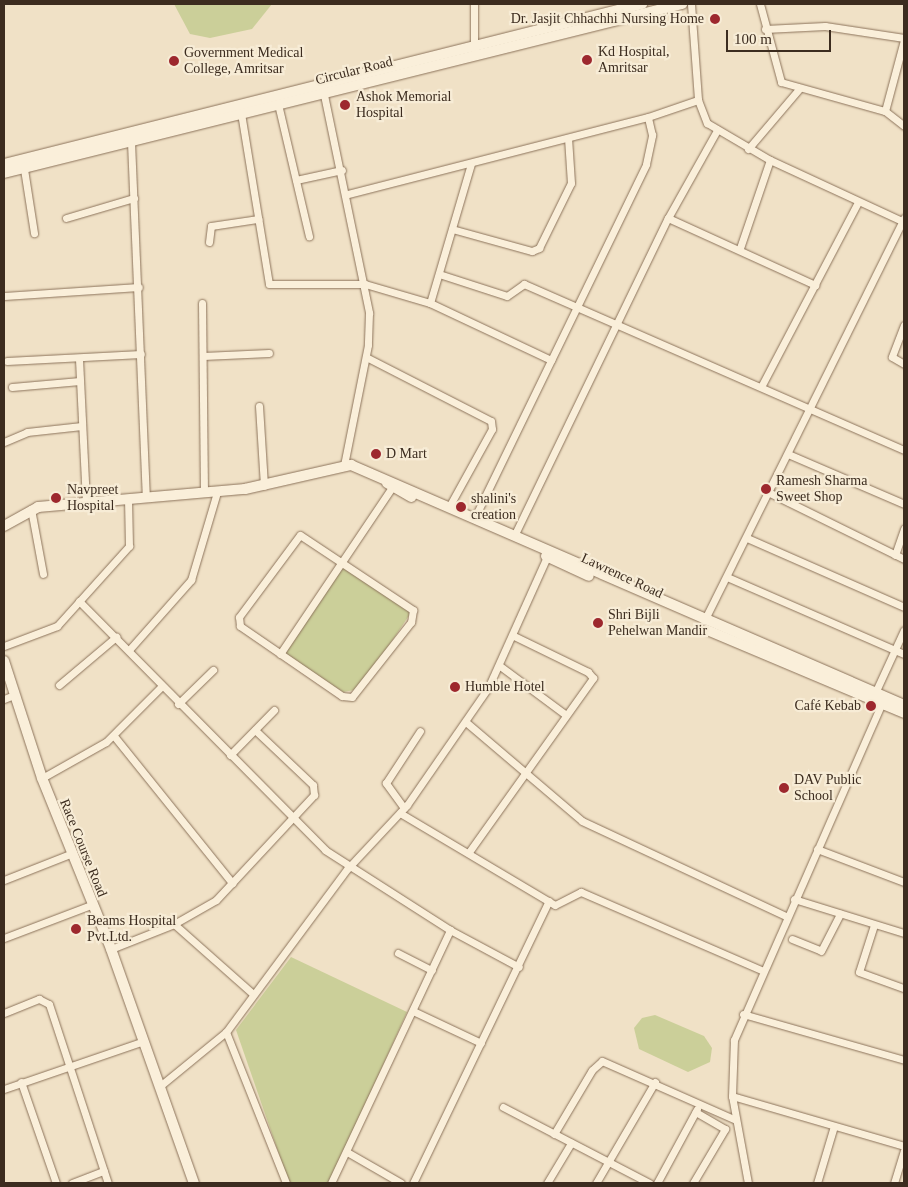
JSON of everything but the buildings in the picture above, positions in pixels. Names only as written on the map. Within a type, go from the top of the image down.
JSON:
[{"type":"street","points":[[474,4],[474,50]]},
{"type":"street","name":"Circular Road","points":[[4,164],[323,89],[642,4]]},
{"type":"street","name":"Circular Road","points":[[474,50],[682,4]]},
{"type":"street","points":[[691,4],[698,100],[704,117],[716,132],[858,202],[904,220],[704,621]]},
{"type":"street","points":[[760,4],[777,78],[799,90],[885,111],[904,126]]},
{"type":"street","points":[[765,29],[825,26],[904,39],[885,111]]},
{"type":"street","points":[[4,526],[31,509],[264,486],[344,465],[366,356],[369,322],[365,284],[348,194],[323,89]]},
{"type":"street","name":"Circular Road","points":[[4,174],[278,104],[323,89]]},
{"type":"street","points":[[748,149],[799,90]]},
{"type":"street","points":[[348,194],[472,164],[648,117],[698,100]]},
{"type":"street","points":[[278,104],[309,236]]},
{"type":"street","points":[[241,113],[269,284],[365,284],[430,303],[551,360]]},
{"type":"street","points":[[474,518],[551,360],[574,307],[646,164],[652,135],[648,117]]},
{"type":"street","points":[[514,536],[668,218],[716,132]]},
{"type":"street","points":[[452,229],[532,251],[539,248],[571,183],[568,138]]},
{"type":"street","points":[[131,142],[139,287],[146,498]]},
{"type":"street","points":[[740,248],[770,160]]},
{"type":"street","points":[[430,303],[472,164]]},
{"type":"street","points":[[24,169],[34,233]]},
{"type":"street","points":[[296,180],[342,170]]},
{"type":"street","points":[[66,218],[134,198]]},
{"type":"street","points":[[762,385],[858,202]]},
{"type":"street","points":[[668,218],[740,248],[815,285]]},
{"type":"street","points":[[209,242],[211,226],[258,219]]},
{"type":"street","points":[[439,274],[507,296],[524,284],[574,307],[762,385],[904,450]]},
{"type":"street","points":[[4,296],[139,287]]},
{"type":"street","points":[[202,303],[204,493]]},
{"type":"street","points":[[904,325],[892,357],[904,364]]},
{"type":"street","points":[[203,356],[269,353]]},
{"type":"street","points":[[7,361],[141,354]]},
{"type":"street","points":[[366,356],[491,421],[492,429],[449,507]]},
{"type":"street","points":[[79,358],[86,503]]},
{"type":"street","points":[[12,387],[80,381]]},
{"type":"street","points":[[259,406],[264,486]]},
{"type":"street","points":[[4,442],[28,432],[82,426]]},
{"type":"street","points":[[788,454],[904,504]]},
{"type":"street","name":"Lawrence Road","points":[[344,465],[547,557],[802,667],[904,705]]},
{"type":"street","points":[[280,654],[343,561],[391,485]]},
{"type":"street","name":"Lawrence Road","points":[[391,485],[474,518],[704,621],[881,705],[904,714]]},
{"type":"street","points":[[129,650],[191,580],[217,492]]},
{"type":"street","points":[[768,492],[904,559]]},
{"type":"street","points":[[4,646],[52,630],[129,546],[128,500]]},
{"type":"street","points":[[31,509],[43,574]]},
{"type":"street","points":[[895,555],[904,529]]},
{"type":"street","points":[[300,535],[411,606],[411,622],[352,697],[342,696],[280,654],[242,629],[239,617],[300,535]]},
{"type":"street","points":[[747,538],[904,607]]},
{"type":"street","points":[[160,1086],[226,1032],[348,868],[402,811],[467,723],[500,666],[547,557]]},
{"type":"street","points":[[727,578],[904,654]]},
{"type":"street","points":[[79,601],[129,650],[161,688],[292,818],[348,868],[450,930],[519,967]]},
{"type":"street","points":[[875,693],[896,651],[904,630]]},
{"type":"street","points":[[469,852],[591,682],[591,675],[514,636]]},
{"type":"street","points":[[59,685],[116,637]]},
{"type":"street","name":"Race Course Road","points":[[4,661],[42,778],[70,854],[111,949],[194,1183]]},
{"type":"street","points":[[500,666],[566,716]]},
{"type":"street","points":[[178,704],[213,670]]},
{"type":"street","points":[[42,778],[114,736],[161,688]]},
{"type":"street","points":[[4,699],[14,695]]},
{"type":"street","points":[[748,1183],[732,1096],[731,1056],[743,1014],[761,970],[881,705]]},
{"type":"street","points":[[230,755],[274,710]]},
{"type":"street","points":[[467,723],[525,774],[593,828],[786,916]]},
{"type":"street","points":[[111,949],[174,924],[216,900],[292,818],[315,789],[254,730]]},
{"type":"street","points":[[420,731],[386,784],[402,811],[549,901],[561,906],[574,892],[581,892],[761,970]]},
{"type":"street","points":[[114,736],[232,883]]},
{"type":"street","points":[[817,849],[904,882]]},
{"type":"street","points":[[4,880],[70,854]]},
{"type":"street","points":[[794,899],[904,933]]},
{"type":"street","points":[[413,1183],[519,967],[549,901]]},
{"type":"street","points":[[4,938],[91,904]]},
{"type":"street","points":[[792,939],[821,951],[840,914]]},
{"type":"street","points":[[174,924],[253,994]]},
{"type":"street","points":[[874,925],[859,972],[904,988]]},
{"type":"street","points":[[331,1183],[450,930]]},
{"type":"street","points":[[398,952],[432,970]]},
{"type":"street","points":[[4,1013],[46,1001],[70,1065],[108,1183]]},
{"type":"street","points":[[413,1011],[481,1043]]},
{"type":"street","points":[[743,1014],[904,1060]]},
{"type":"street","points":[[226,1032],[286,1183]]},
{"type":"street","points":[[4,1089],[144,1041]]},
{"type":"street","points":[[554,1134],[600,1062],[655,1082],[736,1120]]},
{"type":"street","points":[[21,1082],[56,1183]]},
{"type":"street","points":[[596,1183],[655,1082]]},
{"type":"street","points":[[732,1096],[904,1146]]},
{"type":"street","points":[[657,1183],[700,1103]]},
{"type":"street","points":[[504,1107],[645,1182]]},
{"type":"street","points":[[692,1183],[725,1129],[695,1112]]},
{"type":"street","points":[[817,1183],[834,1126]]},
{"type":"street","points":[[547,1183],[571,1143]]},
{"type":"street","points":[[894,1183],[904,1150]]},
{"type":"street","points":[[347,1152],[401,1183]]},
{"type":"street","points":[[72,1183],[104,1171]]},
{"type":"green space","points":[[174,4],[272,4],[252,29],[210,38],[190,34]]},
{"type":"green space","points":[[343,566],[412,611],[360,689],[343,692],[285,654]]},
{"type":"green space","points":[[291,957],[407,1012],[330,1183],[289,1183],[236,1030]]},
{"type":"green space","points":[[655,1015],[704,1036],[712,1048],[710,1062],[688,1072],[639,1049],[634,1028],[642,1018]]},
{"type":"place","name":"Dr. Jasjit Chhachhi Nursing Home","points":[[715,19]]},
{"type":"place","name":"Kd Hospital, Amritsar","points":[[587,60]]},
{"type":"place","name":"Government Medical College, Amritsar","points":[[174,61]]},
{"type":"place","name":"Ashok Memorial Hospital","points":[[345,105]]},
{"type":"place","name":"D Mart","points":[[376,454]]},
{"type":"place","name":"Ramesh Sharma Sweet Shop","points":[[766,489]]},
{"type":"place","name":"Navpreet Hospital","points":[[56,498]]},
{"type":"place","name":"shalini's creation","points":[[461,507]]},
{"type":"place","name":"Shri Bijli Pehelwan Mandir","points":[[598,623]]},
{"type":"place","name":"Humble Hotel","points":[[455,687]]},
{"type":"place","name":"Café Kebab","points":[[871,706]]},
{"type":"place","name":"DAV Public School","points":[[784,788]]},
{"type":"place","name":"Beams Hospital Pvt.Ltd.","points":[[76,929]]}]
